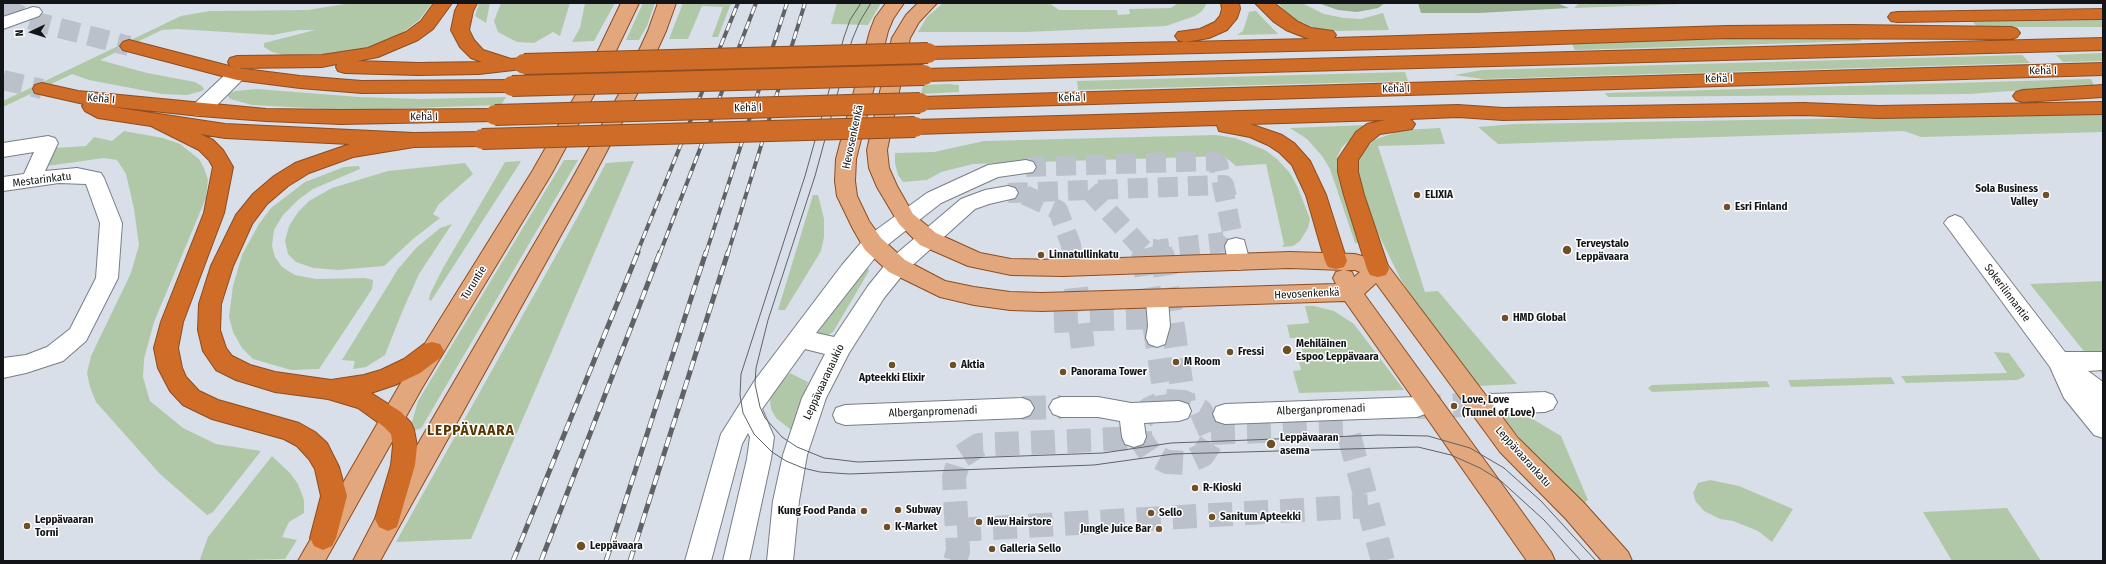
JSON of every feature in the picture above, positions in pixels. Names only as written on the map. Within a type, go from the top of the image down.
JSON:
[{"type":"highway","points":[[282,63],[346,59],[372,53],[412,36],[427,25],[442,3]]},
{"type":"highway","points":[[468,3],[464,11],[460,30],[466,43],[477,54],[494,61],[520,64]]},
{"type":"highway","points":[[1113,48],[1160,38],[1203,34],[1214,30],[1221,26],[1228,18],[1231,9],[1230,3]]},
{"type":"highway","points":[[1264,3],[1280,18],[1307,32],[1321,35],[1354,34],[1400,42]]},
{"type":"highway","points":[[1543,38],[1624,28],[1837,17],[2103,14]]},
{"type":"highway","points":[[184,59],[361,68],[418,69],[479,68],[520,64],[1400,42],[1727,32],[1852,31],[2103,33]]},
{"type":"highway","points":[[129,46],[184,59],[237,74],[300,82],[362,87],[512,86],[2103,44]]},
{"type":"highway","name":"Kehä I","points":[[42,89],[78,97],[142,102],[200,110],[341,118],[495,116],[2103,69]]},
{"type":"highway","points":[[1804,109],[1872,101],[1962,100],[2103,90]]},
{"type":"highway","points":[[78,97],[105,113],[158,122],[269,134],[414,140],[482,140],[1458,111],[1503,114],[1804,109],[1879,112],[2103,108]]},
{"type":"highway","points":[[1378,269],[1348,172],[1348,158],[1362,137],[1374,129],[1390,125],[1464,121],[1503,114]]},
{"type":"highway","points":[[1151,120],[1229,127],[1254,131],[1275,140],[1287,148],[1300,160],[1307,172],[1316,195],[1336,261]]},
{"type":"highway","points":[[158,122],[206,145],[216,155],[223,167],[214,213],[172,322],[166,348],[170,368],[178,384],[191,398],[212,409],[290,430],[306,439],[318,451],[330,478],[334,496],[323,538]]},
{"type":"highway","points":[[388,519],[403,465],[405,446],[402,430],[392,419],[366,401],[328,389],[276,382],[244,374],[224,363],[215,351],[209,330],[210,304],[222,266],[243,220],[260,199],[281,181],[302,168],[326,158],[352,150],[414,140]]},
{"type":"highway","points":[[328,389],[364,385],[387,378],[412,366],[432,351]]},
{"type":"main road","name":"Turuntie","points":[[311,561],[432,351],[542,173],[592,82],[630,3]]},
{"type":"main road","points":[[366,561],[388,519],[581,181],[628,94],[657,31],[667,3]]},
{"type":"main road","name":"Hevosenkenkä","points":[[895,3],[884,18],[879,31],[846,159],[845,171],[847,196],[860,224],[874,244],[897,266],[940,288],[974,296],[1010,301],[1157,299],[1351,292],[1378,269]]},
{"type":"main road","points":[[928,3],[912,19],[901,38],[877,150],[879,168],[887,187],[906,219],[928,239],[976,260],[1011,267],[1063,268],[1237,254],[1355,262],[1378,269]]},
{"type":"main road","points":[[1336,261],[1351,292],[1542,561]]},
{"type":"main road","name":"Leppävaarankatu","points":[[1378,269],[1406,309],[1509,445],[1548,486],[1575,511],[1619,561]]},
{"type":"street","points":[[3,23],[33,12]]},
{"type":"street","points":[[200,110],[237,74]]},
{"type":"street","points":[[3,150],[48,143],[31,180]]},
{"type":"street","points":[[698,561],[730,441],[763,387],[804,335],[826,302],[874,244],[906,219],[944,193],[995,170],[1026,167]]},
{"type":"street","name":"Mestarinkatu","points":[[3,184],[77,176],[94,178],[111,223],[107,278],[78,335],[55,354],[26,364],[3,368]]},
{"type":"street","points":[[897,266],[968,204],[985,197],[1008,193],[1001,190],[944,193]]},
{"type":"street","name":"Sokerilinnantie","points":[[1954,223],[2059,362],[2072,391],[2103,428]]},
{"type":"street","name":"Leppävaaranaukio","points":[[780,561],[786,501],[795,455],[814,398],[840,347],[876,292],[897,266]]},
{"type":"street","points":[[1157,299],[1159,326],[1157,338]]},
{"type":"street","points":[[804,335],[809,341],[823,345],[840,347]]},
{"type":"street","points":[[2059,362],[2103,361]]},
{"type":"street","name":"Sokerilinnantie","points":[[2059,362],[2096,390],[2103,401]]},
{"type":"street","points":[[1492,404],[1544,402]]},
{"type":"street","points":[[1061,406],[1098,407],[1131,413],[1179,411]]},
{"type":"street","name":"Alberganpromenadi","points":[[1225,414],[1417,407]]},
{"type":"street","name":"Alberganpromenadi","points":[[845,415],[1022,408]]},
{"type":"street","points":[[736,561],[759,459],[762,437],[750,409]]},
{"type":"street","points":[[1131,413],[1134,437]]},
{"type":"green space","points":[[351,3],[432,3],[419,20],[395,38],[380,45],[336,54],[284,55],[272,52],[264,47],[264,43],[315,30],[299,30],[273,35],[178,29],[162,30],[100,60],[147,73],[195,82],[202,86],[204,89],[202,91],[187,95],[162,94],[89,80],[72,74],[3,107],[3,101],[181,16],[210,11],[308,10]]},
{"type":"green space","points":[[479,3],[490,3],[486,23],[475,16]]},
{"type":"green space","points":[[501,3],[570,3],[560,36],[553,32],[534,43],[517,42],[498,32],[494,21]]},
{"type":"green space","points":[[585,3],[615,3],[594,41],[572,42],[580,28]]},
{"type":"green space","points":[[643,3],[655,3],[647,26],[639,40],[626,40]]},
{"type":"green space","points":[[683,3],[734,3],[730,6],[718,37],[712,37],[723,7],[702,6],[688,39],[669,39]]},
{"type":"green space","points":[[837,3],[881,3],[868,25],[831,24]]},
{"type":"green space","points":[[943,3],[1049,3],[1059,10],[1117,10],[1118,15],[1130,14],[1129,9],[1171,8],[1178,3],[1207,3],[1202,11],[1195,16],[1166,26],[1026,32],[918,32],[927,17]]},
{"type":"green space","points":[[1278,3],[1302,3],[1324,14],[1344,18],[1361,19],[1383,13],[1389,30],[1338,31],[1315,28],[1292,19]]},
{"type":"green space","points":[[1318,3],[1385,3],[1378,8],[1357,12],[1338,10]]},
{"type":"green space","points":[[1418,3],[1557,3],[1569,8],[1479,13],[1421,13]]},
{"type":"green space","points":[[1579,3],[1710,3],[1574,8]]},
{"type":"green space","points":[[1256,11],[1278,34],[1237,35],[1243,31],[1249,12]]},
{"type":"green space","points":[[2103,20],[2103,27],[1977,27],[1973,22]]},
{"type":"green space","points":[[1858,36],[1861,41],[1575,50],[1572,44],[1727,37]]},
{"type":"green space","points":[[2103,53],[2103,61],[2063,62],[2056,55]]},
{"type":"green space","points":[[2022,55],[2030,63],[1483,79],[1454,75],[1482,70]]},
{"type":"green space","points":[[1405,72],[1408,81],[1078,90],[1077,81]]},
{"type":"green space","points":[[2091,79],[2094,85],[1969,94],[1608,97],[1605,93]]},
{"type":"green space","points":[[923,85],[959,85],[959,92],[921,94]]},
{"type":"green space","points":[[257,89],[359,97],[421,99],[506,97],[501,105],[349,110],[252,105],[230,99],[228,96],[228,94],[235,91]]},
{"type":"green space","points":[[2103,114],[2103,132],[1921,137],[1904,131],[1498,144],[1478,127],[1515,124]]},
{"type":"green space","points":[[1366,125],[1342,147],[1337,157],[1337,169],[1360,243],[1355,243],[1330,169],[1322,156],[1307,139],[1290,128]]},
{"type":"green space","points":[[1440,128],[1445,144],[1378,146],[1425,292],[1438,291],[1517,384],[1478,386],[1420,310],[1400,278],[1375,227],[1361,187],[1358,171],[1358,158],[1374,140],[1402,130]]},
{"type":"green space","points":[[124,131],[163,138],[180,144],[199,159],[208,180],[206,198],[154,322],[144,359],[143,377],[150,401],[183,428],[216,444],[261,451],[213,512],[207,515],[160,474],[96,402],[90,387],[87,373],[91,356],[131,273],[139,245],[134,209],[126,174],[117,160],[104,158],[47,166],[54,148],[86,146],[94,137],[112,141]]},
{"type":"green space","points":[[1216,135],[1235,138],[1265,150],[1277,159],[1290,173],[1298,188],[1310,219],[1308,228],[1300,241],[1293,246],[1282,247],[1284,244],[1266,164],[1236,166],[1224,156],[973,164],[941,172],[927,180],[903,182],[898,175],[895,163],[895,153],[934,152],[984,141]]},
{"type":"green space","points":[[564,160],[578,160],[422,427],[414,430],[412,422],[418,401]]},
{"type":"green space","points":[[521,161],[431,301],[429,299],[430,294],[443,268],[505,162]]},
{"type":"green space","points":[[634,161],[471,539],[396,542],[577,218],[606,163]]},
{"type":"green space","points":[[465,163],[473,174],[439,204],[433,214],[440,218],[413,239],[384,266],[338,270],[313,268],[296,262],[288,254],[285,241],[289,226],[298,212],[309,201],[332,188],[388,171]]},
{"type":"green space","points":[[359,166],[360,169],[313,189],[298,200],[283,215],[274,230],[272,246],[275,257],[282,267],[295,275],[316,279],[365,278],[373,280],[372,289],[319,369],[291,370],[253,359],[242,348],[233,332],[229,317],[233,286],[242,255],[259,224],[271,208],[305,182],[344,167]]},
{"type":"green space","points":[[813,195],[818,195],[824,219],[824,237],[821,251],[785,310],[778,310]]},
{"type":"green space","points":[[452,224],[419,274],[385,355],[366,367],[353,369],[355,361],[342,360],[398,269],[416,248],[440,228]]},
{"type":"green space","points":[[868,268],[869,271],[833,332],[826,336],[816,335],[846,290]]},
{"type":"green space","points":[[2103,281],[2103,375],[2030,284]]},
{"type":"green space","points":[[1305,306],[1314,306],[1334,311],[1354,324],[1404,390],[1299,393],[1293,371],[1301,370],[1299,362],[1305,361],[1299,338],[1290,338],[1287,325],[1309,323]]},
{"type":"green space","points":[[1994,352],[2009,353],[2025,375],[2024,377],[2017,380],[1906,383],[1901,376],[2007,373]]},
{"type":"green space","points":[[790,373],[808,382],[793,429],[791,430],[776,418],[771,409],[770,400],[774,390]]},
{"type":"green space","points":[[1891,377],[1895,384],[1791,387],[1788,380]]},
{"type":"green space","points":[[1767,381],[1770,387],[1652,392],[1648,388],[1652,385]]},
{"type":"green space","points":[[1516,409],[1561,436],[1588,500],[1584,503],[1538,460],[1497,411]]},
{"type":"green space","points":[[272,456],[290,473],[298,484],[304,500],[304,513],[289,522],[282,537],[297,540],[285,559],[202,561],[200,559],[208,537]]},
{"type":"green space","points":[[1710,480],[1739,486],[1793,509],[1772,542],[1758,531],[1733,521],[1720,519],[1704,511],[1696,502],[1693,493],[1698,483]]},
{"type":"green space","points":[[2007,508],[2041,561],[1952,561],[1923,512]]},
{"type":"tunnel","points":[[3,8],[40,23],[129,46]]},
{"type":"tunnel","points":[[3,80],[42,89]]},
{"type":"tunnel","points":[[1026,167],[1211,161],[1218,164],[1222,185]]},
{"type":"tunnel","points":[[1089,190],[1222,185]]},
{"type":"tunnel","points":[[1163,253],[1162,249],[1224,242],[1232,232],[1222,185]]},
{"type":"tunnel","points":[[1222,185],[1224,185],[1227,197]]},
{"type":"tunnel","points":[[1008,193],[1089,190]]},
{"type":"tunnel","points":[[1089,190],[1143,249]]},
{"type":"tunnel","points":[[1025,195],[1058,210],[1071,245],[1072,253]]},
{"type":"tunnel","points":[[1143,249],[1157,249]]},
{"type":"tunnel","points":[[1143,249],[1144,253]]},
{"type":"tunnel","points":[[1072,252],[1080,320]]},
{"type":"tunnel","points":[[1143,252],[1166,401]]},
{"type":"tunnel","points":[[1162,252],[1184,402]]},
{"type":"tunnel","points":[[1080,320],[1153,317]]},
{"type":"tunnel","points":[[1054,321],[1080,320]]},
{"type":"tunnel","points":[[1080,320],[1083,349]]},
{"type":"tunnel","points":[[1140,438],[1140,422],[1149,409],[1166,401]]},
{"type":"tunnel","points":[[1166,401],[1184,402]]},
{"type":"tunnel","points":[[1184,402],[1201,411],[1211,433]]},
{"type":"tunnel","points":[[1417,407],[1492,404]]},
{"type":"tunnel","points":[[1022,408],[1061,407]]},
{"type":"tunnel","points":[[1211,433],[1347,428],[1383,561]]},
{"type":"tunnel","points":[[1140,438],[1150,453],[1167,462],[1186,463],[1203,455],[1212,441],[1211,433]]},
{"type":"tunnel","points":[[955,561],[958,551],[954,477],[960,457],[979,445],[1140,438]]},
{"type":"tunnel","points":[[957,530],[1368,506]]},
{"type":"tram line","points":[[861,3],[850,20],[844,37],[805,176],[741,374],[740,395],[743,413],[754,434],[772,452],[786,461],[803,468],[820,472],[849,474],[1094,465],[1173,454],[1418,447],[1451,455],[1480,468],[1501,481],[1544,520],[1581,561]]},
{"type":"tram line","points":[[871,3],[860,21],[852,40],[815,176],[768,320],[756,368],[755,384],[760,407],[765,418],[782,437],[797,447],[824,458],[858,462],[1103,453],[1171,443],[1380,435],[1428,436],[1470,448],[1504,468],[1541,501],[1596,561]]},
{"type":"railway","points":[[637,253],[738,3]]},
{"type":"railway","points":[[660,253],[756,3]]},
{"type":"railway","points":[[706,253],[787,3]]},
{"type":"railway","points":[[728,253],[805,3]]},
{"type":"railway","points":[[513,561],[638,252]]},
{"type":"railway","points":[[541,561],[660,252]]},
{"type":"railway","points":[[606,561],[706,252]]},
{"type":"railway","points":[[630,561],[728,252]]},
{"type":"place","name":"ELIXIA","points":[[1417,195]]},
{"type":"place","name":"Sola Business Valley","points":[[2046,195]]},
{"type":"place","name":"Esri Finland","points":[[1727,207]]},
{"type":"place","name":"Terveystalo Leppävaara","points":[[1567,250]]},
{"type":"place","name":"Linnatullinkatu","points":[[1041,255]]},
{"type":"place","name":"HMD Global","points":[[1505,318]]},
{"type":"place","name":"Mehiläinen Espoo Leppävaara","points":[[1287,350]]},
{"type":"place","name":"Fressi","points":[[1230,352]]},
{"type":"place","name":"M Room","points":[[1176,362]]},
{"type":"place","name":"Apteekki Elixir","points":[[892,365]]},
{"type":"place","name":"Aktia","points":[[953,365]]},
{"type":"place","name":"Panorama Tower","points":[[1063,372]]},
{"type":"place","name":"Love, Love (Tunnel of Love)","points":[[1454,406]]},
{"type":"place","name":"Leppävaaran asema","points":[[1271,444]]},
{"type":"place","name":"R-Kioski","points":[[1195,488]]},
{"type":"place","name":"Subway","points":[[898,510]]},
{"type":"place","name":"Kung Food Panda","points":[[864,511]]},
{"type":"place","name":"Sello","points":[[1151,513]]},
{"type":"place","name":"Sanitum Apteekki","points":[[1212,517]]},
{"type":"place","name":"New Hairstore","points":[[979,522]]},
{"type":"place","name":"Leppävaaran Torni","points":[[27,526]]},
{"type":"place","name":"K-Market","points":[[887,527]]},
{"type":"place","name":"Jungle Juice Bar","points":[[1159,529]]},
{"type":"place","name":"Leppävaara","points":[[581,546]]},
{"type":"place","name":"Galleria Sello","points":[[992,549]]},
{"type":"district","name":"LEPPÄVAARA","points":[[471,431]]}]
